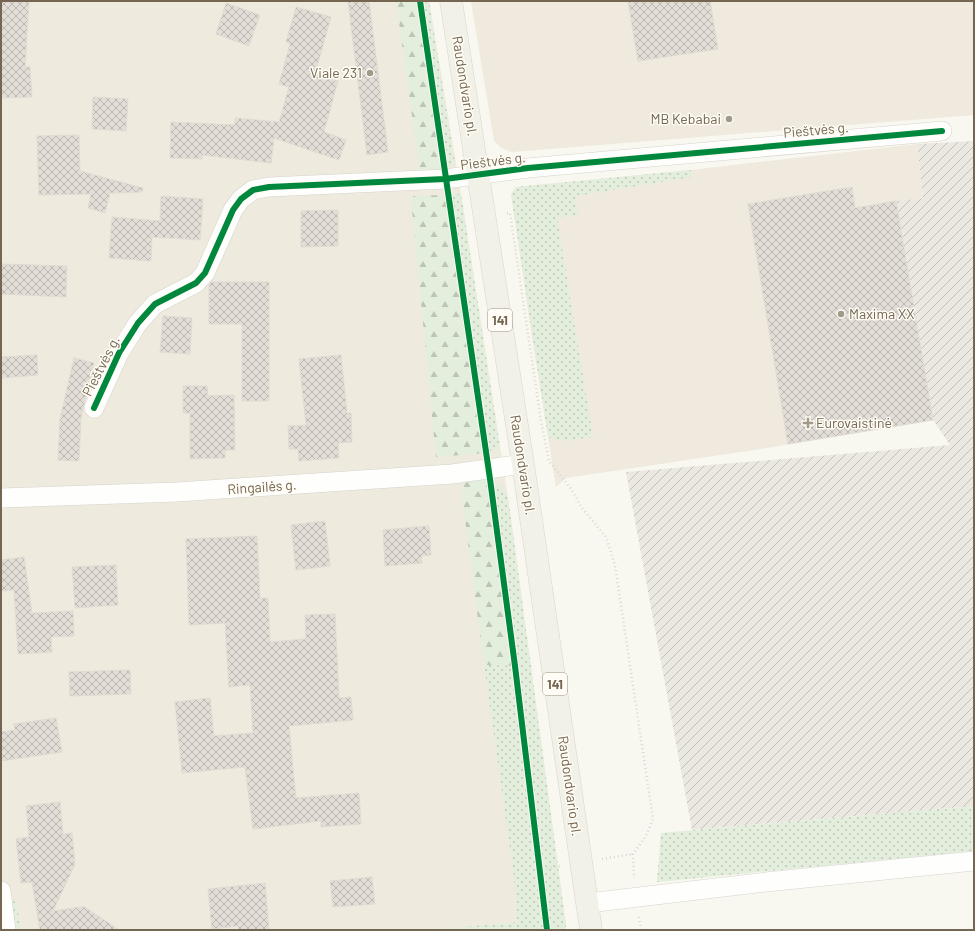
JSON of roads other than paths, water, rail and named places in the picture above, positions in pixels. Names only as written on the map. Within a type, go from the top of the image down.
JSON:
[{"type":"main road","name":"Raudondvario pl.","points":[[451,1],[523,464],[591,930]]},
{"type":"street","name":"Pieštvės g.","points":[[94,408],[119,353],[138,323],[155,304],[196,283],[205,273],[233,210],[241,199],[253,190],[269,187],[445,179],[528,168],[942,131]]},
{"type":"street","name":"Ringailės g.","points":[[1,498],[177,492],[452,474],[523,464]]},
{"type":"street","points":[[588,903],[766,882],[974,861]]},
{"type":"street","points":[[1,891],[6,930]]},
{"type":"place","name":"Viale 231","points":[[370,73]]},
{"type":"place","name":"MB Kebabai","points":[[729,119]]},
{"type":"place","name":"Maxima XX","points":[[841,314]]},
{"type":"place","name":"Eurovaistinė","points":[[808,423]]}]
